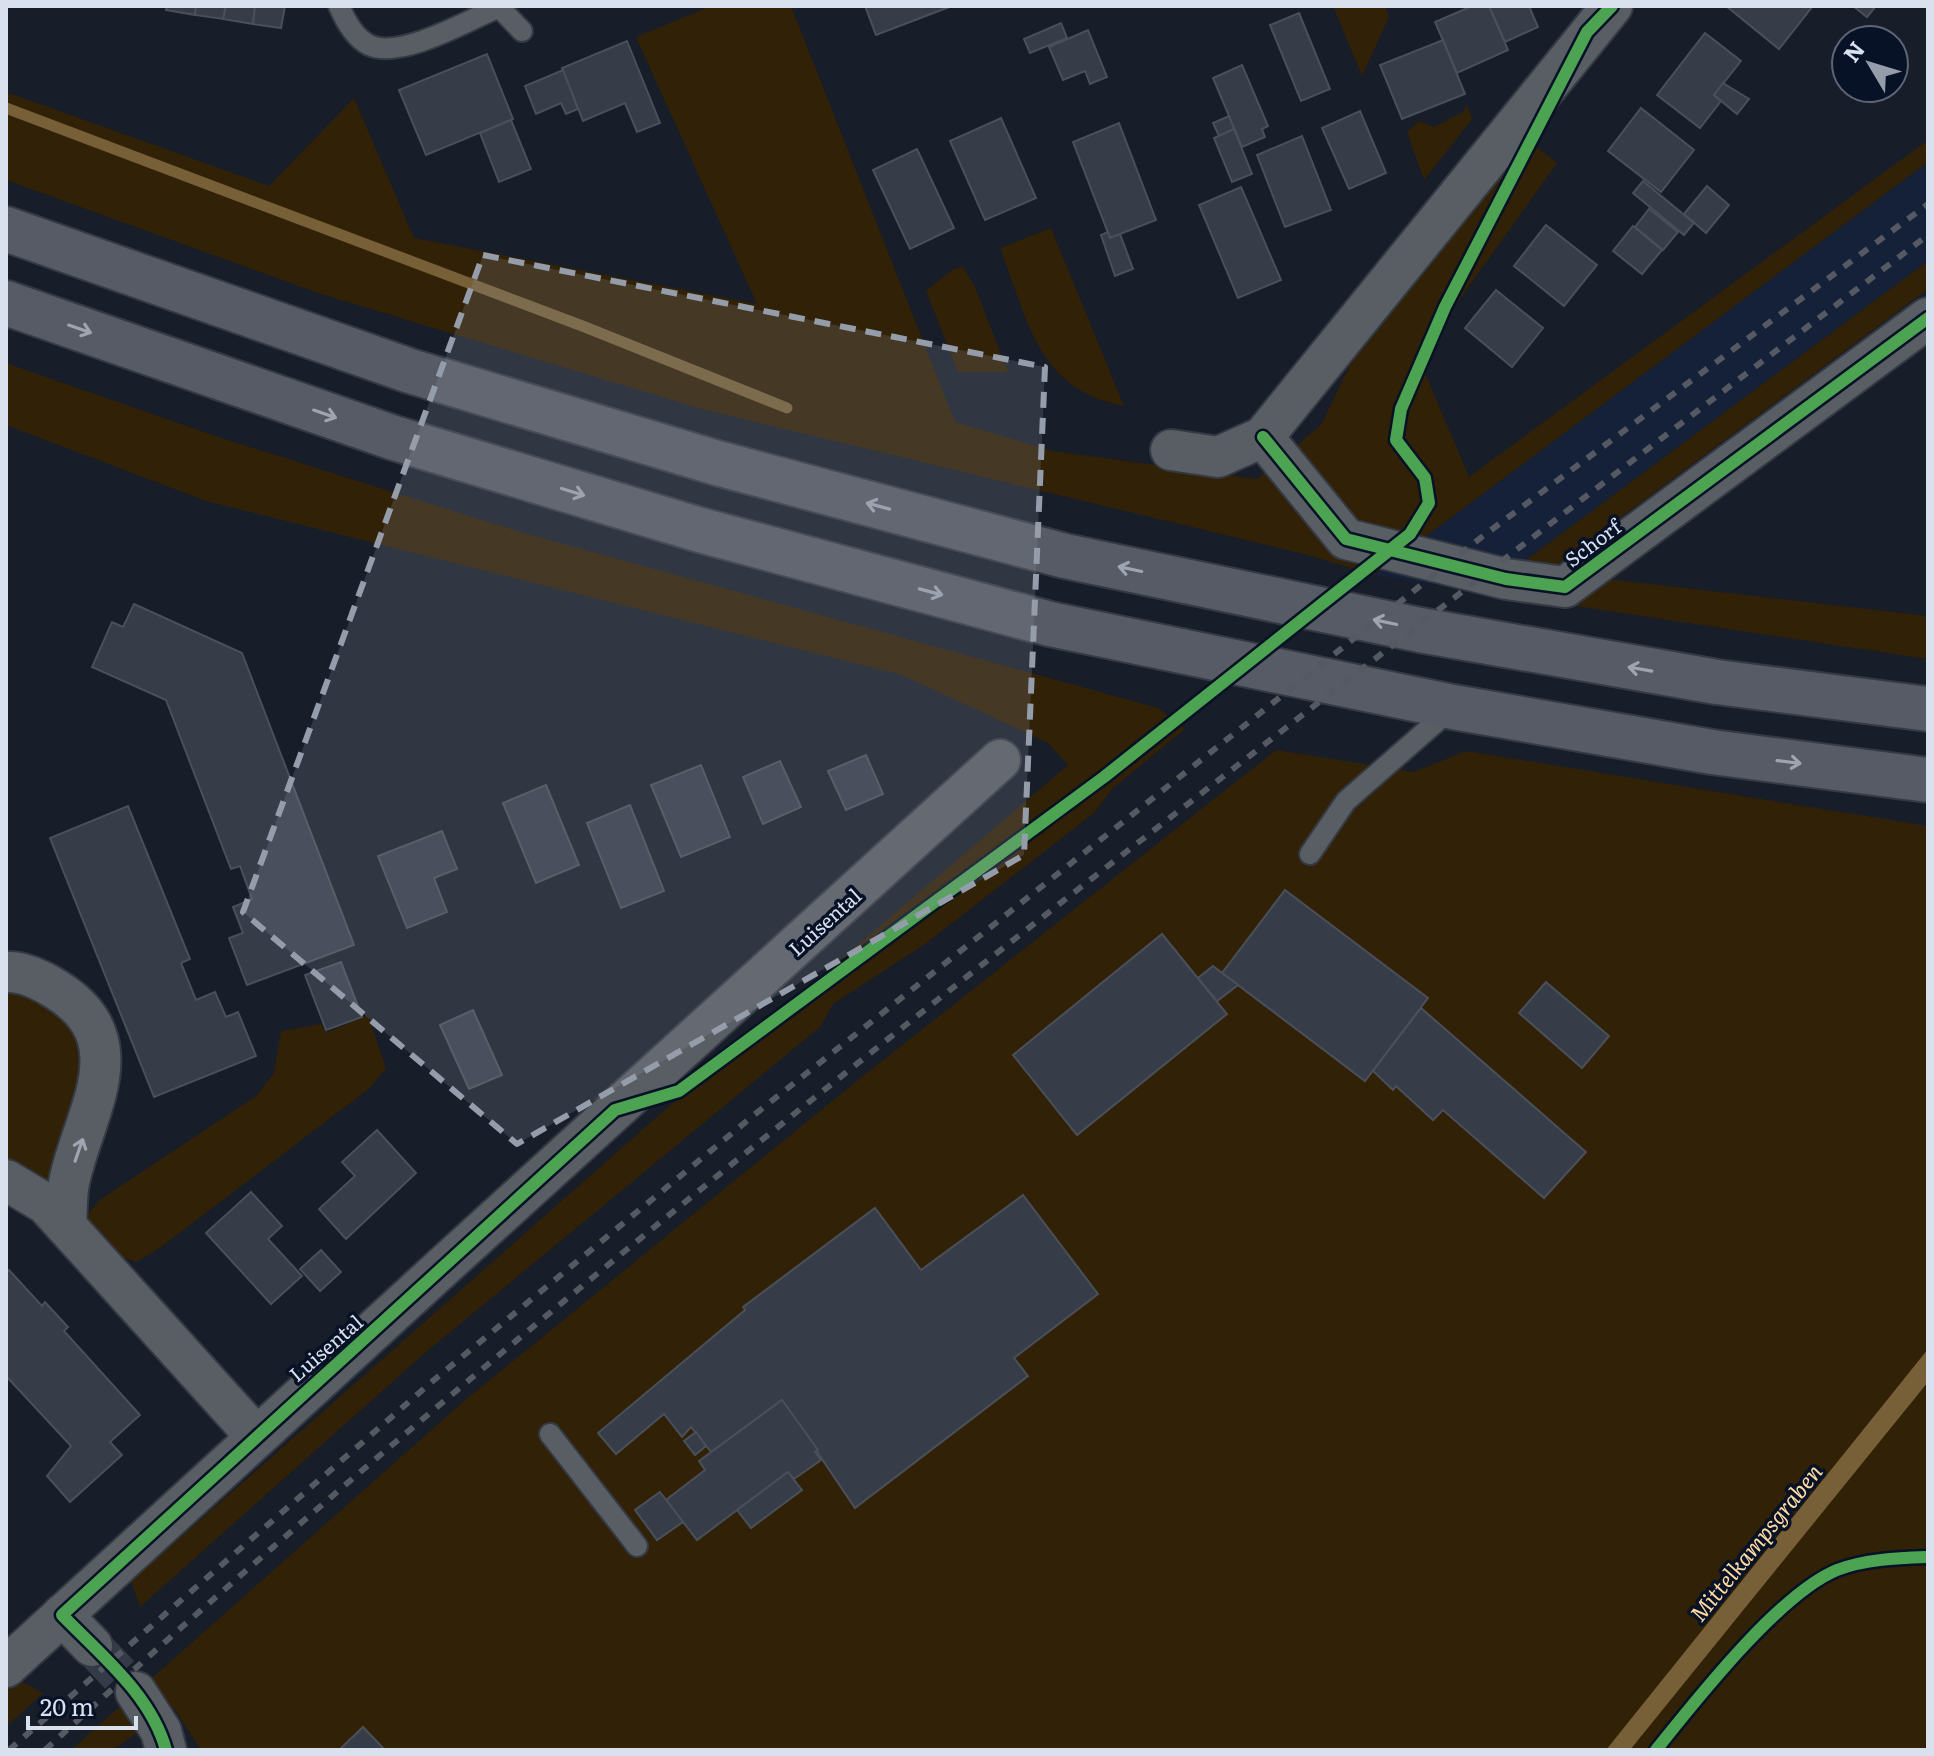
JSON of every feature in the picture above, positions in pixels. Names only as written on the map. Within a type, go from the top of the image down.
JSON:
[{"type":"highway","points":[[6,229],[410,371],[717,463],[1065,556],[1420,630],[1717,682],[1928,709]]},
{"type":"highway","points":[[6,303],[394,438],[700,530],[1050,624],[1453,707],[1712,752],[1928,780]]},
{"type":"street","points":[[1171,450],[1218,457],[1263,437],[1587,32],[1612,6]]},
{"type":"street","name":"Schorf","points":[[1263,437],[1346,539],[1506,579],[1565,587],[1928,318]]},
{"type":"street","name":"Luisental","points":[[6,1667],[255,1435],[441,1272],[1000,760]]},
{"type":"street","points":[[6,972],[26,975],[64,994],[89,1021],[100,1052],[97,1097],[70,1174],[66,1226]]},
{"type":"street","points":[[6,1180],[46,1204],[255,1435]]},
{"type":"street","points":[[62,1615],[92,1646]]},
{"type":"street","points":[[136,1692],[161,1731],[166,1750]]},
{"type":"lane","points":[[339,6],[347,24],[370,46],[403,48],[499,7],[522,31]]},
{"type":"lane","points":[[1310,854],[1346,801],[1453,707]]},
{"type":"lane","points":[[550,1434],[637,1546]]},
{"type":"highlighted area","points":[[483,255],[1045,367],[1024,855],[517,1144],[243,912]]},
{"type":"shaded area","points":[[711,6],[791,6],[955,422],[1053,451],[1257,479],[1321,425],[1365,334],[1523,136],[1557,163],[1455,306],[1425,373],[1469,477],[1928,140],[1928,162],[1374,575],[1308,555],[702,409],[321,294],[6,180],[6,92],[269,186],[354,98],[414,238],[757,304],[636,37]]},
{"type":"shaded area","points":[[1333,6],[1385,6],[1389,17],[1362,76]]},
{"type":"shaded area","points":[[1467,105],[1472,119],[1424,180],[1407,132],[1419,121],[1434,127],[1463,112]]},
{"type":"shaded area","points":[[1928,162],[1928,261],[1483,592],[1374,575]]},
{"type":"shaded area","points":[[1051,228],[1124,406],[1095,398],[1072,385],[1054,368],[1029,325],[1000,248]]},
{"type":"shaded area","points":[[1928,261],[1928,289],[1547,572],[1928,616],[1928,659],[1483,592]]},
{"type":"shaded area","points":[[963,267],[975,287],[1008,372],[958,372],[926,291],[953,269]]},
{"type":"shaded area","points":[[6,363],[218,437],[520,532],[1158,708],[1185,729],[1112,789],[1094,813],[925,944],[833,1004],[820,1027],[426,1352],[140,1607],[131,1581],[659,1115],[1068,765],[1048,743],[902,675],[206,501],[6,425]]},
{"type":"shaded area","points":[[1276,750],[1414,772],[1466,751],[1928,826],[1928,1750],[201,1750],[173,1707],[113,1750],[71,1750],[464,1401],[858,1080]]},
{"type":"shaded area","points":[[6,985],[54,1000],[89,1050],[55,1194],[6,1168]]},
{"type":"shaded area","points":[[368,1015],[386,1068],[370,1088],[161,1247],[136,1262],[122,1257],[84,1218],[101,1199],[256,1096],[274,1073],[281,1031],[321,1024],[326,1033]]},
{"type":"shaded area","points":[[1928,1349],[1928,1382],[1630,1750],[1606,1750]]},
{"type":"shaded area","points":[[19,1680],[43,1693],[6,1727],[6,1692]]},
{"type":"building","points":[[167,6],[196,6],[195,15],[166,10]]},
{"type":"building","points":[[196,6],[226,6],[223,19],[195,15]]},
{"type":"building","points":[[226,6],[255,6],[253,24],[223,19]]},
{"type":"building","points":[[255,6],[285,6],[281,28],[253,24]]},
{"type":"building","points":[[865,6],[952,6],[876,35]]},
{"type":"building","points":[[1472,6],[1489,6],[1508,50],[1457,73],[1435,22]]},
{"type":"building","points":[[1489,6],[1529,6],[1538,27],[1505,42]]},
{"type":"building","points":[[1726,6],[1811,6],[1812,7],[1779,49]]},
{"type":"building","points":[[1853,6],[1876,6],[1867,17]]},
{"type":"building","points":[[1299,13],[1330,89],[1301,101],[1270,25]]},
{"type":"building","points":[[1061,23],[1067,38],[1030,53],[1024,39]]},
{"type":"building","points":[[1088,30],[1107,77],[1090,84],[1085,71],[1063,80],[1049,47]]},
{"type":"building","points":[[1705,33],[1741,61],[1714,95],[1721,101],[1700,128],[1657,95]]},
{"type":"building","points":[[1443,40],[1465,94],[1402,119],[1380,65]]},
{"type":"building","points":[[627,41],[660,123],[637,132],[625,103],[583,121],[562,68]]},
{"type":"building","points":[[487,54],[513,119],[426,155],[399,90]]},
{"type":"building","points":[[1242,65],[1268,126],[1262,129],[1265,137],[1242,147],[1213,78]]},
{"type":"building","points":[[563,70],[578,109],[566,114],[561,103],[536,114],[525,86]]},
{"type":"building","points":[[1723,83],[1749,99],[1737,114],[1714,95]]},
{"type":"building","points":[[1641,108],[1694,150],[1661,192],[1608,151]]},
{"type":"building","points":[[1360,111],[1386,173],[1349,189],[1322,128]]},
{"type":"building","points":[[1229,116],[1234,129],[1219,136],[1213,123]]},
{"type":"building","points":[[1001,118],[1036,198],[985,220],[950,141]]},
{"type":"building","points":[[511,120],[531,169],[499,182],[480,133]]},
{"type":"building","points":[[1119,123],[1156,220],[1110,238],[1073,142]]},
{"type":"building","points":[[1234,129],[1252,174],[1232,182],[1214,138]]},
{"type":"building","points":[[1302,136],[1331,210],[1285,227],[1257,155]]},
{"type":"building","points":[[917,149],[954,228],[910,249],[873,170]]},
{"type":"building","points":[[1643,181],[1694,223],[1684,235],[1633,193]]},
{"type":"building","points":[[1707,186],[1729,205],[1706,233],[1684,214]]},
{"type":"building","points":[[1241,187],[1281,280],[1238,298],[1199,205]]},
{"type":"building","points":[[1649,209],[1678,232],[1663,250],[1635,227]]},
{"type":"building","points":[[1546,225],[1597,265],[1564,306],[1514,266]]},
{"type":"building","points":[[1633,226],[1662,250],[1642,274],[1613,251]]},
{"type":"building","points":[[1108,232],[1110,238],[1120,234],[1133,269],[1115,276],[1101,235]]},
{"type":"building","points":[[1496,290],[1543,328],[1512,367],[1465,328]]},
{"type":"building","points":[[134,604],[242,653],[354,945],[247,985],[229,938],[243,933],[233,907],[252,899],[240,866],[231,869],[166,700],[92,667],[112,622],[123,627]]},
{"type":"building","points":[[866,755],[883,794],[846,810],[828,771]]},
{"type":"building","points":[[780,761],[801,807],[763,824],[743,777]]},
{"type":"building","points":[[701,765],[730,837],[681,857],[651,785]]},
{"type":"building","points":[[546,785],[579,865],[536,883],[503,803]]},
{"type":"building","points":[[630,805],[664,891],[621,908],[587,823]]},
{"type":"building","points":[[128,806],[190,959],[181,963],[196,1000],[215,992],[226,1017],[238,1012],[256,1056],[154,1097],[50,838]]},
{"type":"building","points":[[442,831],[457,869],[434,878],[447,912],[407,928],[378,856]]},
{"type":"building","points":[[1285,890],[1428,998],[1365,1081],[1222,973]]},
{"type":"building","points":[[1162,934],[1227,1014],[1077,1135],[1013,1055]]},
{"type":"building","points":[[341,962],[362,1017],[326,1030],[305,975]]},
{"type":"building","points":[[1213,966],[1238,985],[1217,1001],[1198,978]]},
{"type":"building","points":[[1546,982],[1609,1036],[1582,1068],[1519,1013]]},
{"type":"building","points":[[1421,1008],[1586,1152],[1544,1198],[1443,1110],[1433,1120],[1396,1086],[1393,1090],[1373,1071]]},
{"type":"building","points":[[473,1010],[502,1075],[469,1089],[440,1025]]},
{"type":"building","points":[[377,1130],[416,1173],[346,1239],[319,1209],[355,1176],[342,1162]]},
{"type":"building","points":[[251,1192],[282,1226],[268,1239],[302,1276],[271,1304],[206,1233]]},
{"type":"building","points":[[1023,1195],[1098,1294],[1014,1358],[1028,1376],[855,1508],[782,1400],[711,1452],[691,1427],[682,1437],[664,1414],[616,1454],[598,1433],[745,1310],[743,1307],[875,1208],[921,1270]]},
{"type":"building","points":[[321,1250],[341,1272],[320,1291],[300,1269]]},
{"type":"building","points":[[9,1270],[42,1306],[45,1302],[68,1327],[64,1331],[140,1415],[110,1442],[122,1455],[70,1502],[47,1476],[71,1446],[6,1376],[6,1273]]},
{"type":"building","points":[[782,1400],[818,1450],[815,1452],[821,1460],[794,1479],[788,1472],[697,1540],[666,1500],[705,1470],[699,1461]]},
{"type":"building","points":[[696,1432],[706,1446],[695,1455],[684,1441]]},
{"type":"building","points":[[788,1472],[802,1490],[751,1528],[737,1510]]},
{"type":"building","points":[[660,1492],[683,1522],[657,1540],[635,1510]]},
{"type":"building","points":[[363,1727],[385,1750],[339,1750]]},
{"type":"waterway","points":[[6,108],[585,327],[787,408]]},
{"type":"tunnel","points":[[92,1646],[136,1692]]},
{"type":"railway","points":[[9,1750],[434,1380],[754,1115],[1483,536],[1928,204]]},
{"type":"railway","points":[[45,1750],[170,1637],[425,1417],[816,1096],[1292,723],[1928,235]]},
{"type":"cycle path","points":[[166,1750],[159,1730],[137,1694],[62,1615],[615,1110],[679,1091],[1104,777],[1410,534],[1429,503],[1425,478],[1396,440],[1401,409],[1445,307],[1587,32],[1612,6]]},
{"type":"cycle path","points":[[1263,437],[1346,539],[1506,579],[1565,587],[1928,318]]},
{"type":"cycle path","points":[[1656,1750],[1740,1650],[1790,1601],[1814,1583],[1837,1570],[1859,1563],[1928,1557]]},
{"type":"water label","name":"Mittelkampsgraben","points":[[1755,1542]]}]
